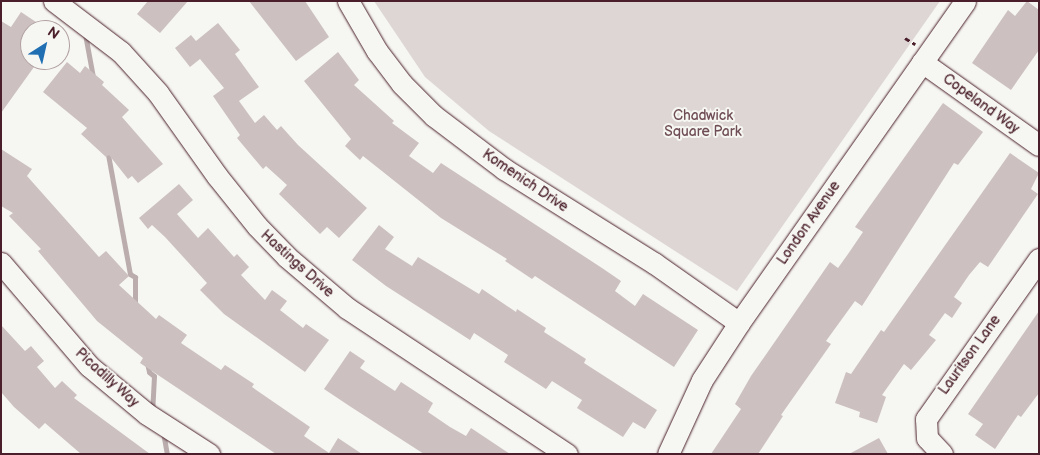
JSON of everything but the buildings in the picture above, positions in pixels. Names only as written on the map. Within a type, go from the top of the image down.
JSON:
[{"type":"street","name":"Hastings Drive","points":[[54,1],[121,52],[158,92],[223,183],[257,226],[287,257],[347,308],[567,454]]},
{"type":"street","name":"Komenich Drive","points":[[348,1],[377,51],[402,84],[434,116],[504,170],[654,263],[739,323]]},
{"type":"street","name":"London Avenue","points":[[668,454],[702,380],[739,323],[919,53],[964,1]]},
{"type":"street","name":"Copeland Way","points":[[919,53],[1039,145]]},
{"type":"street","name":"Lauritson Lane","points":[[942,454],[927,438],[925,426],[929,413],[1039,259]]},
{"type":"street","name":"Picadilly Way","points":[[1,262],[89,366],[147,414],[209,454]]},
{"type":"path","points":[[906,38],[919,53]]},
{"type":"green space","name":"Chadwick Square Park","points":[[374,1],[940,1],[737,291],[489,131],[425,77]]},
{"type":"waterway","points":[[85,34],[93,77]]},
{"type":"waterway","points":[[107,149],[130,274],[135,277],[135,306]]},
{"type":"waterway","points":[[147,363],[149,372],[154,376],[152,410]]},
{"type":"waterway","points":[[163,432],[167,454]]}]
